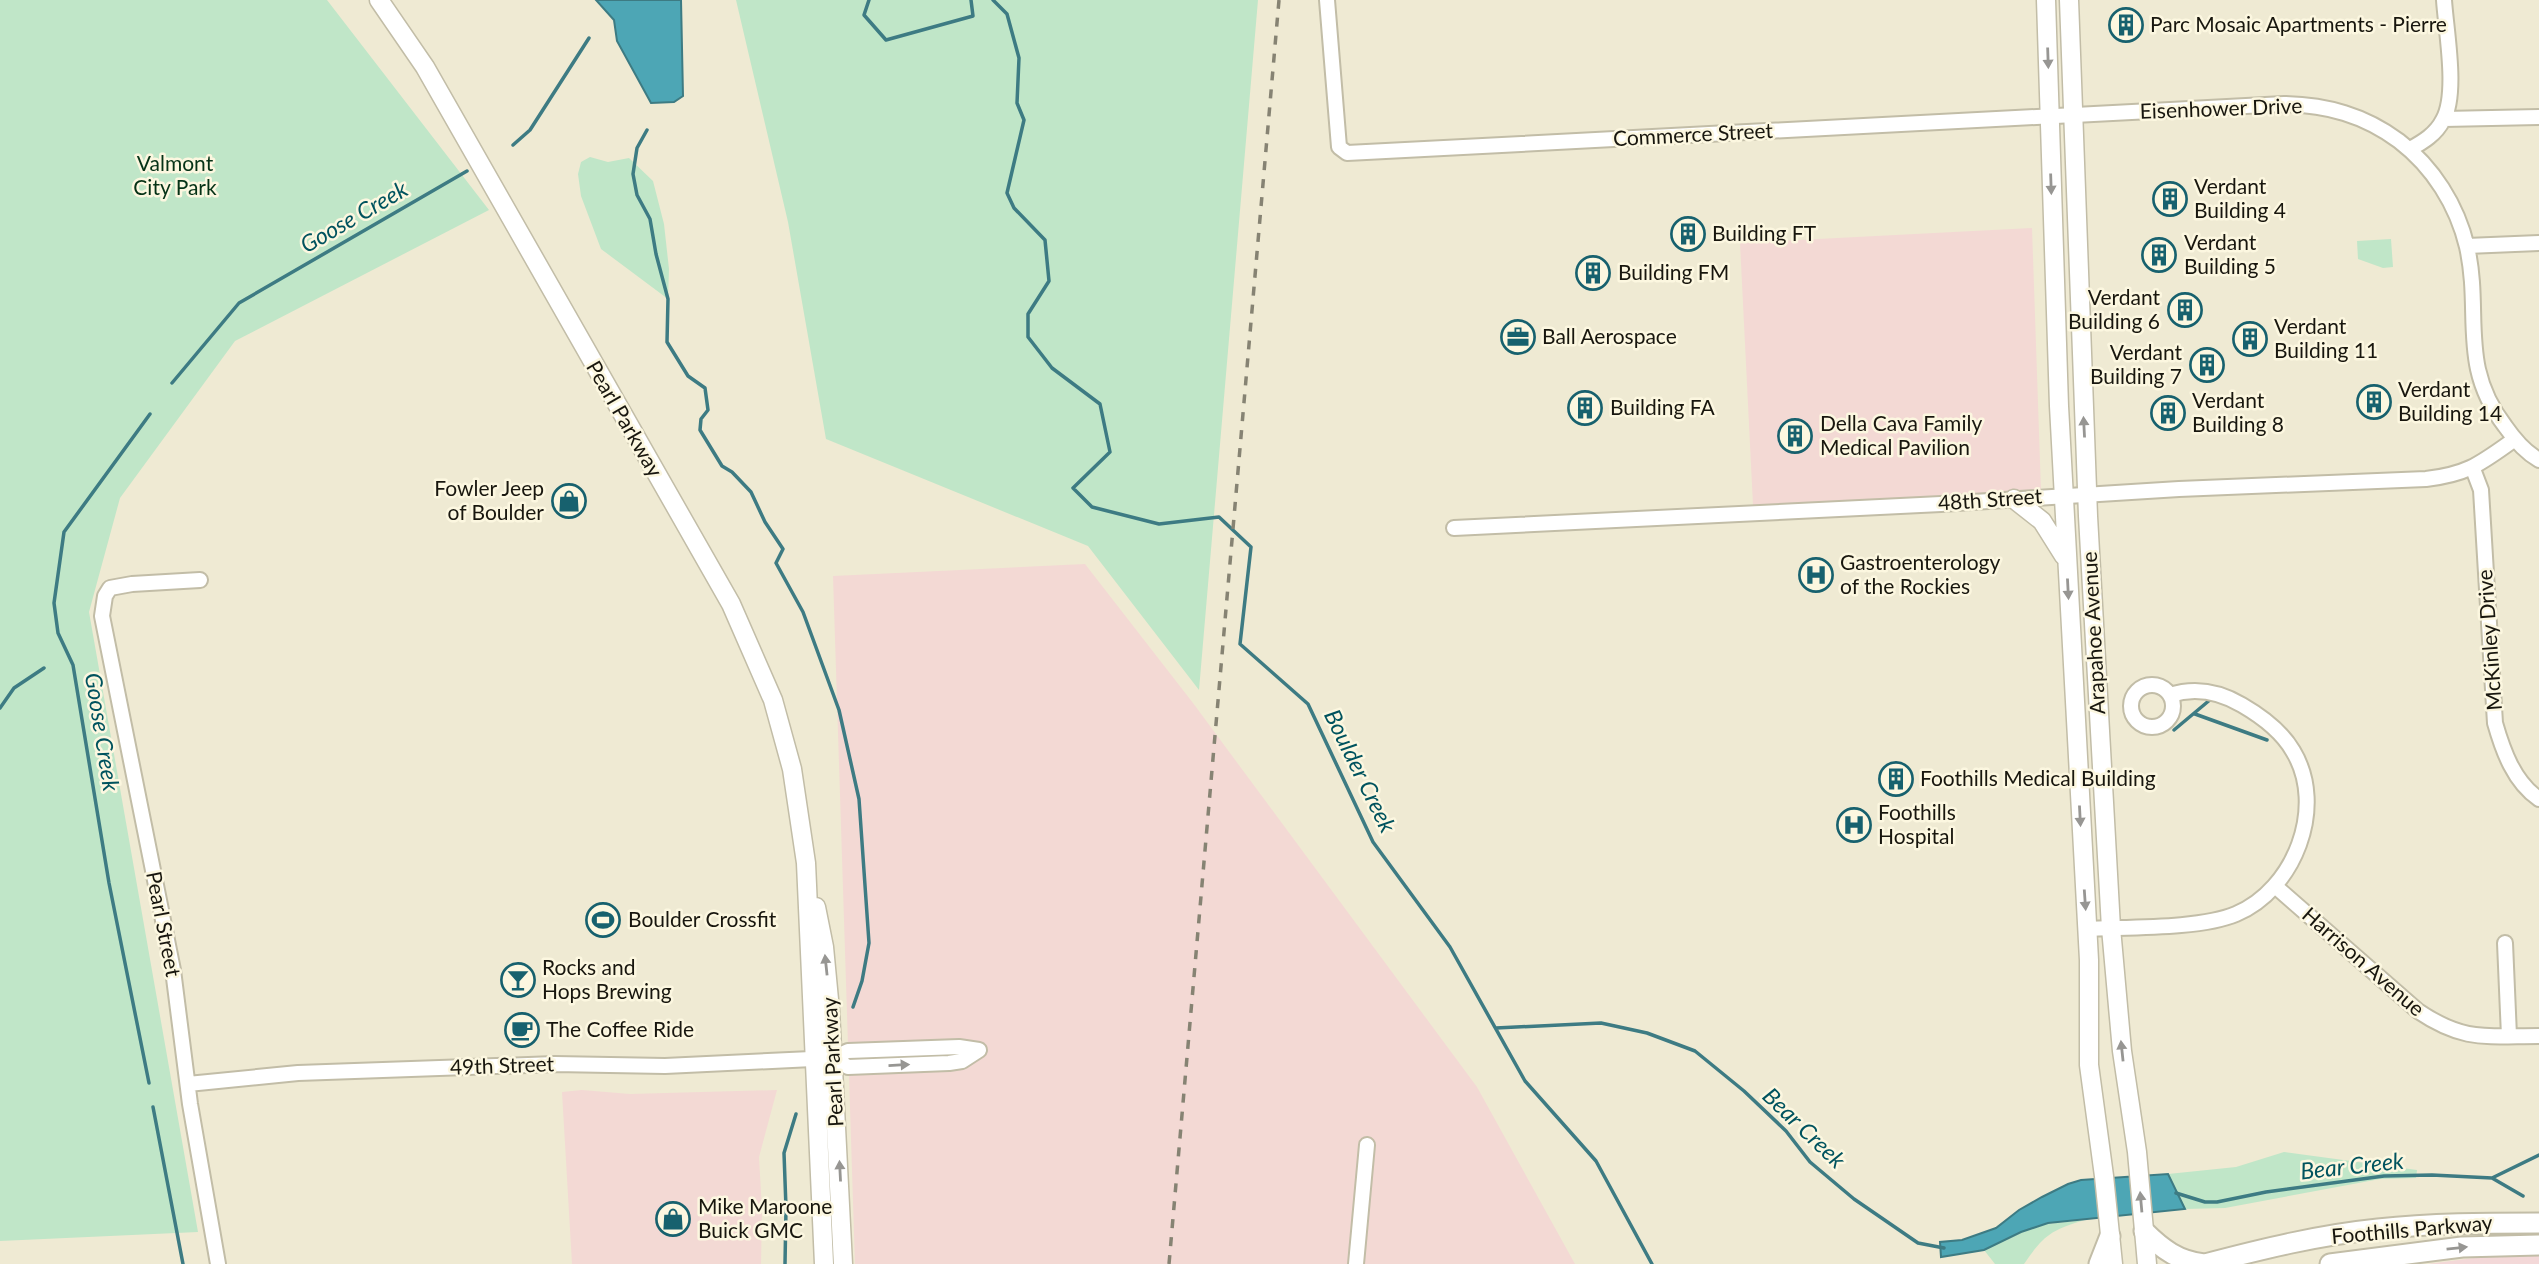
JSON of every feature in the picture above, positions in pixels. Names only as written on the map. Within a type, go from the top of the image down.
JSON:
[{"type":"highway","name":"Foothills Parkway","points":[[2204,1264],[2303,1241],[2379,1229],[2448,1224],[2539,1223]]},
{"type":"highway","points":[[2144,1231],[2161,1248],[2177,1258],[2204,1264]]},
{"type":"highway","points":[[2099,1264],[2110,1236]]},
{"type":"highway","name":"Foothills Parkway","points":[[2330,1264],[2462,1247],[2539,1245]]},
{"type":"main road","name":"Pearl Parkway","points":[[379,0],[403,33],[444,100],[731,604],[761,670],[784,738],[798,799],[843,1264]]},
{"type":"main road","name":"Arapahoe Avenue","points":[[2046,0],[2063,496],[2090,996],[2088,1065],[2113,1264]]},
{"type":"main road","name":"Arapahoe Avenue","points":[[2069,0],[2087,495],[2111,928],[2125,1079],[2147,1264]]},
{"type":"main road","points":[[2014,499],[2042,522],[2067,560]]},
{"type":"main road","name":"Pearl Parkway","points":[[824,1058],[824,1264]]},
{"type":"street","name":"Commerce Street","points":[[1327,0],[1339,147],[1347,153],[2049,116]]},
{"type":"street","points":[[2410,149],[2425,140],[2444,119],[2451,92],[2444,0]]},
{"type":"street","name":"Eisenhower Drive","points":[[2049,116],[2309,105],[2341,111],[2370,121],[2410,149],[2430,169],[2446,193],[2457,215],[2467,246],[2476,369],[2491,408],[2515,439],[2539,460]]},
{"type":"street","points":[[2444,119],[2539,117]]},
{"type":"street","points":[[2467,246],[2539,243]]},
{"type":"street","name":"48th Street","points":[[1454,528],[2426,479],[2447,477],[2473,469],[2515,439]]},
{"type":"street","name":"McKinley Drive","points":[[2473,469],[2481,491],[2495,723],[2502,749],[2513,770],[2539,799]]},
{"type":"street","name":"Pearl Street","points":[[200,580],[110,588],[104,596],[102,616],[173,970],[188,1084],[218,1264]]},
{"type":"street","points":[[2087,929],[2220,920],[2253,906],[2275,886],[2290,864],[2301,839],[2305,817],[2305,789],[2295,754],[2272,726],[2232,699],[2218,694],[2191,691],[2171,695]]},
{"type":"street","name":"Harrison Avenue","points":[[2275,886],[2417,1011],[2432,1021],[2458,1033],[2475,1036],[2539,1036]]},
{"type":"street","points":[[2505,943],[2509,1036]]},
{"type":"street","points":[[959,1047],[979,1050],[962,1061],[913,1065],[848,1067],[824,1058],[848,1051],[959,1047]]},
{"type":"street","name":"49th Street","points":[[188,1084],[335,1072],[555,1064],[665,1066],[824,1058]]},
{"type":"street","points":[[1356,1264],[1367,1145]]},
{"type":"shaded area","points":[[2032,228],[2041,491],[1753,505],[1740,243]]},
{"type":"shaded area","points":[[1085,564],[1193,703],[1477,1087],[1575,1264],[855,1264],[833,576]]},
{"type":"shaded area","points":[[582,1090],[630,1094],[777,1090],[759,1157],[761,1264],[572,1264],[562,1092]]},
{"type":"shaded area","points":[[2539,1254],[2539,1264],[2428,1264],[2497,1255]]},
{"type":"green space","name":"Valmont City Park","points":[[0,0],[327,0],[489,210],[235,341],[120,498],[89,612],[198,1232],[0,1241]]},
{"type":"green space","points":[[736,0],[1258,0],[1199,690],[1088,546],[826,439],[788,222]]},
{"type":"green space","points":[[590,157],[608,162],[629,158],[653,181],[664,224],[669,269],[668,299],[601,249],[581,196],[578,174],[581,162]]},
{"type":"green space","points":[[2391,239],[2393,267],[2383,268],[2358,259],[2357,241]]},
{"type":"green space","points":[[2284,1152],[2417,1170],[2416,1178],[2380,1179],[2225,1208],[2185,1209],[2168,1174],[2236,1167]]},
{"type":"green space","points":[[2085,1220],[2049,1235],[2024,1264],[1995,1264],[1984,1250],[2038,1225]]},
{"type":"water","points":[[596,0],[681,0],[683,96],[674,102],[651,103],[617,41],[614,20]]},
{"type":"water","points":[[2168,1174],[2185,1209],[2048,1223],[2021,1232],[1984,1250],[1941,1257],[1940,1242],[1962,1240],[1996,1228],[2019,1210],[2068,1184],[2081,1180]]},
{"type":"waterway","name":"Boulder Creek","points":[[869,0],[864,15],[886,40],[973,16],[971,0]]},
{"type":"waterway","name":"Boulder Creek","points":[[993,0],[1007,14],[1019,58],[1017,103],[1024,120],[1007,193],[1014,208],[1045,240],[1049,281],[1028,314],[1028,337],[1052,368],[1100,404],[1110,452],[1073,488],[1092,507],[1159,524],[1219,517],[1251,547],[1240,644],[1308,704],[1373,842],[1450,947],[1525,1081],[1596,1161],[1652,1264]]},
{"type":"waterway","name":"Goose Creek","points":[[513,145],[530,130],[589,38]]},
{"type":"waterway","points":[[647,130],[637,148],[633,174],[637,195],[650,219],[668,299],[667,342],[688,376],[705,388],[708,410],[701,419],[700,430],[722,466],[732,472],[751,492],[765,522],[783,549],[776,563],[803,612],[839,710],[859,799],[869,943],[862,981],[853,1007]]},
{"type":"waterway","name":"Goose Creek","points":[[172,383],[239,303],[467,171]]},
{"type":"waterway","name":"Goose Creek","points":[[149,1083],[109,883],[73,665],[58,633],[54,603],[64,532],[150,414]]},
{"type":"waterway","points":[[0,708],[14,688],[44,668]]},
{"type":"waterway","points":[[2174,730],[2211,699]]},
{"type":"waterway","points":[[2195,714],[2267,740]]},
{"type":"waterway","name":"Bear Creek","points":[[1496,1028],[1601,1023],[1647,1033],[1695,1051],[1744,1091],[1786,1131],[1810,1162],[1854,1199],[1918,1243],[1944,1248]]},
{"type":"waterway","name":"Goose Creek","points":[[153,1107],[183,1264]]},
{"type":"waterway","points":[[785,1264],[784,1153],[796,1114]]},
{"type":"waterway","name":"Bear Creek","points":[[2176,1193],[2205,1202],[2217,1202],[2266,1192],[2384,1176],[2492,1178],[2539,1155]]},
{"type":"waterway","points":[[2492,1178],[2523,1196]]},
{"type":"railway","points":[[1169,1264],[1279,0]]},
{"type":"place","name":"Parc Mosaic Apartments - Pierre","points":[[2126,25]]},
{"type":"place","name":"Verdant Building 4","points":[[2170,199]]},
{"type":"place","name":"Building FT","points":[[1688,234]]},
{"type":"place","name":"Verdant Building 5","points":[[2159,255]]},
{"type":"place","name":"Building FM","points":[[1593,273]]},
{"type":"place","name":"Verdant Building 6","points":[[2185,310]]},
{"type":"place","name":"Ball Aerospace","points":[[1518,337]]},
{"type":"place","name":"Verdant Building 11","points":[[2250,339]]},
{"type":"place","name":"Verdant Building 7","points":[[2207,365]]},
{"type":"place","name":"Verdant Building 14","points":[[2374,402]]},
{"type":"place","name":"Building FA","points":[[1585,408]]},
{"type":"place","name":"Verdant Building 8","points":[[2168,413]]},
{"type":"place","name":"Della Cava Family Medical Pavilion","points":[[1795,436]]},
{"type":"place","name":"Fowler Jeep of Boulder","points":[[569,501]]},
{"type":"place","name":"Gastroenterology of the Rockies","points":[[1816,575]]},
{"type":"place","name":"Foothills Medical Building","points":[[1896,779]]},
{"type":"place","name":"Foothills Hospital","points":[[1854,825]]},
{"type":"place","name":"Boulder Crossfit","points":[[603,920]]},
{"type":"place","name":"Rocks and Hops Brewing","points":[[518,980]]},
{"type":"place","name":"The Coffee Ride","points":[[522,1030]]},
{"type":"place","name":"Mike Maroone Buick GMC","points":[[673,1219]]}]
